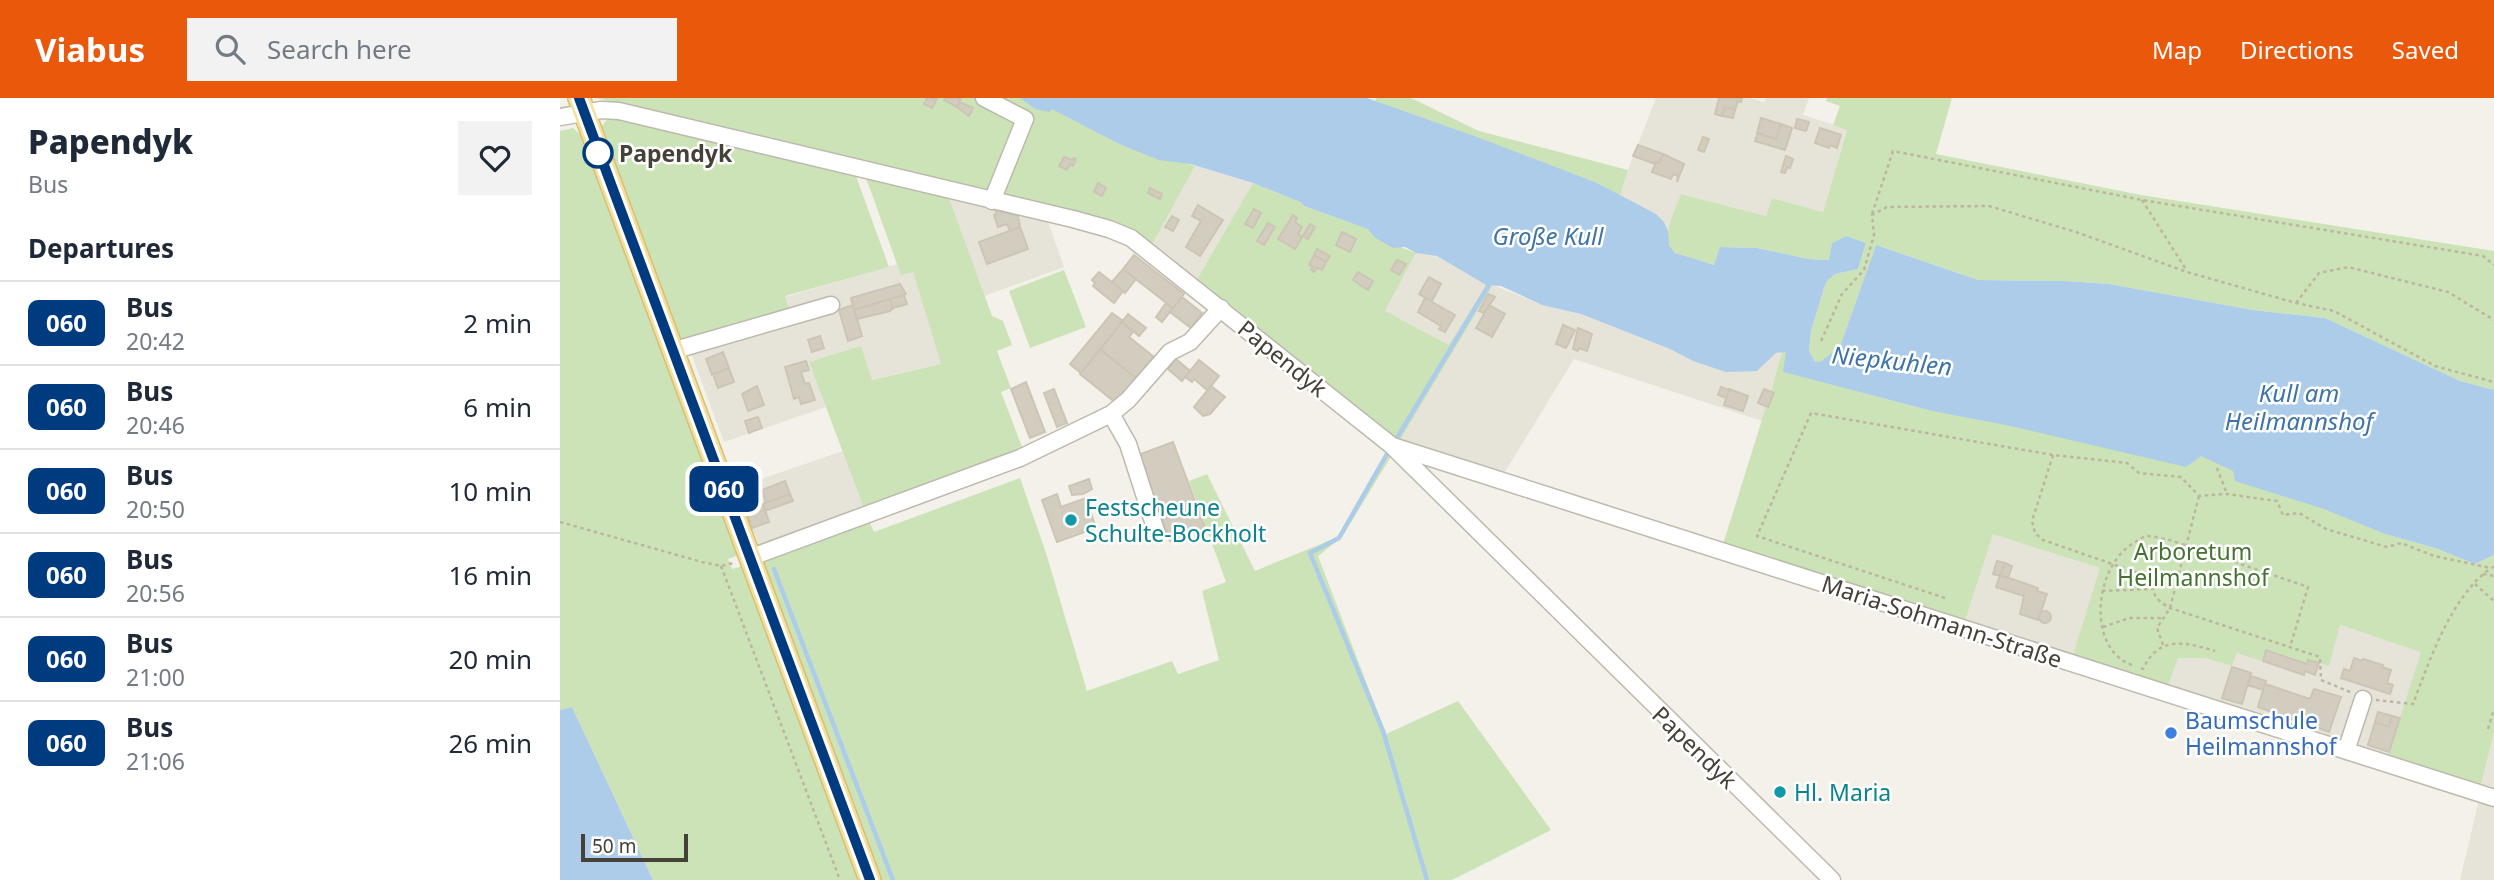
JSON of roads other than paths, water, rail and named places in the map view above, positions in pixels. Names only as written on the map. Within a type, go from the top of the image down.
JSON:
[{"type":"main road","points":[[581,105],[870,880]]},
{"type":"street","points":[[984,98],[1025,119],[992,201]]},
{"type":"street","name":"Papendyk","points":[[560,117],[581,105],[619,111],[1073,219],[1131,238],[1391,445],[1832,880]]},
{"type":"street","points":[[672,351],[831,305]]},
{"type":"street","points":[[749,558],[1020,458],[1111,414],[1128,400],[1170,352],[1190,342],[1221,309]]},
{"type":"street","points":[[1111,414],[1128,444],[1157,534]]},
{"type":"street","name":"Maria-Sohmann-Straße","points":[[1391,445],[2494,798]]},
{"type":"street","points":[[2346,751],[2363,698]]},
{"type":"water","points":[[1020,98],[1367,98],[1595,182],[1656,214],[1664,222],[1669,245],[1675,253],[1714,265],[1720,247],[1757,248],[1809,259],[1829,260],[1832,243],[1846,236],[1866,243],[1858,269],[1835,274],[1826,282],[1811,331],[1809,351],[1815,362],[1820,362],[1840,347],[1876,245],[1978,280],[2109,284],[2253,310],[2325,318],[2460,381],[2494,390],[2494,555],[2475,564],[2435,548],[2385,534],[2324,509],[2235,481],[2233,471],[2201,456],[2186,467],[2006,425],[1932,411],[1783,372],[1786,352],[1776,353],[1757,371],[1726,372],[1581,314],[1542,305],[1501,286],[1486,285],[1437,256],[1416,253],[1405,247],[1393,248],[1374,237],[1368,229],[1304,206],[1253,183],[1190,164],[1159,160],[1119,144],[1052,109],[1049,112],[1035,109]]},
{"type":"water","points":[[572,707],[653,880],[560,880],[560,710]]},
{"type":"waterway","points":[[1397,438],[1492,280]]},
{"type":"waterway","points":[[1387,454],[1339,538],[1310,553],[1383,731],[1427,880]]},
{"type":"waterway","points":[[774,569],[893,880]]},
{"type":"place","name":"Papendyk","points":[[598,153]]},
{"type":"place","name":"Festscheune Schulte-Bockholt","points":[[1071,520]]},
{"type":"place","name":"Baumschule Heilmannshof","points":[[2171,733]]},
{"type":"place","name":"Hl. Maria","points":[[1780,792]]},
{"type":"water label","name":"Große Kull","points":[[1548,235]]},
{"type":"water label","name":"Niepkuhlen","points":[[1892,360]]},
{"type":"water label","name":"Kull am Heilmannshof","points":[[2299,406]]},
{"type":"park label","name":"Arboretum Heilmannshof","points":[[2193,564]]}]
